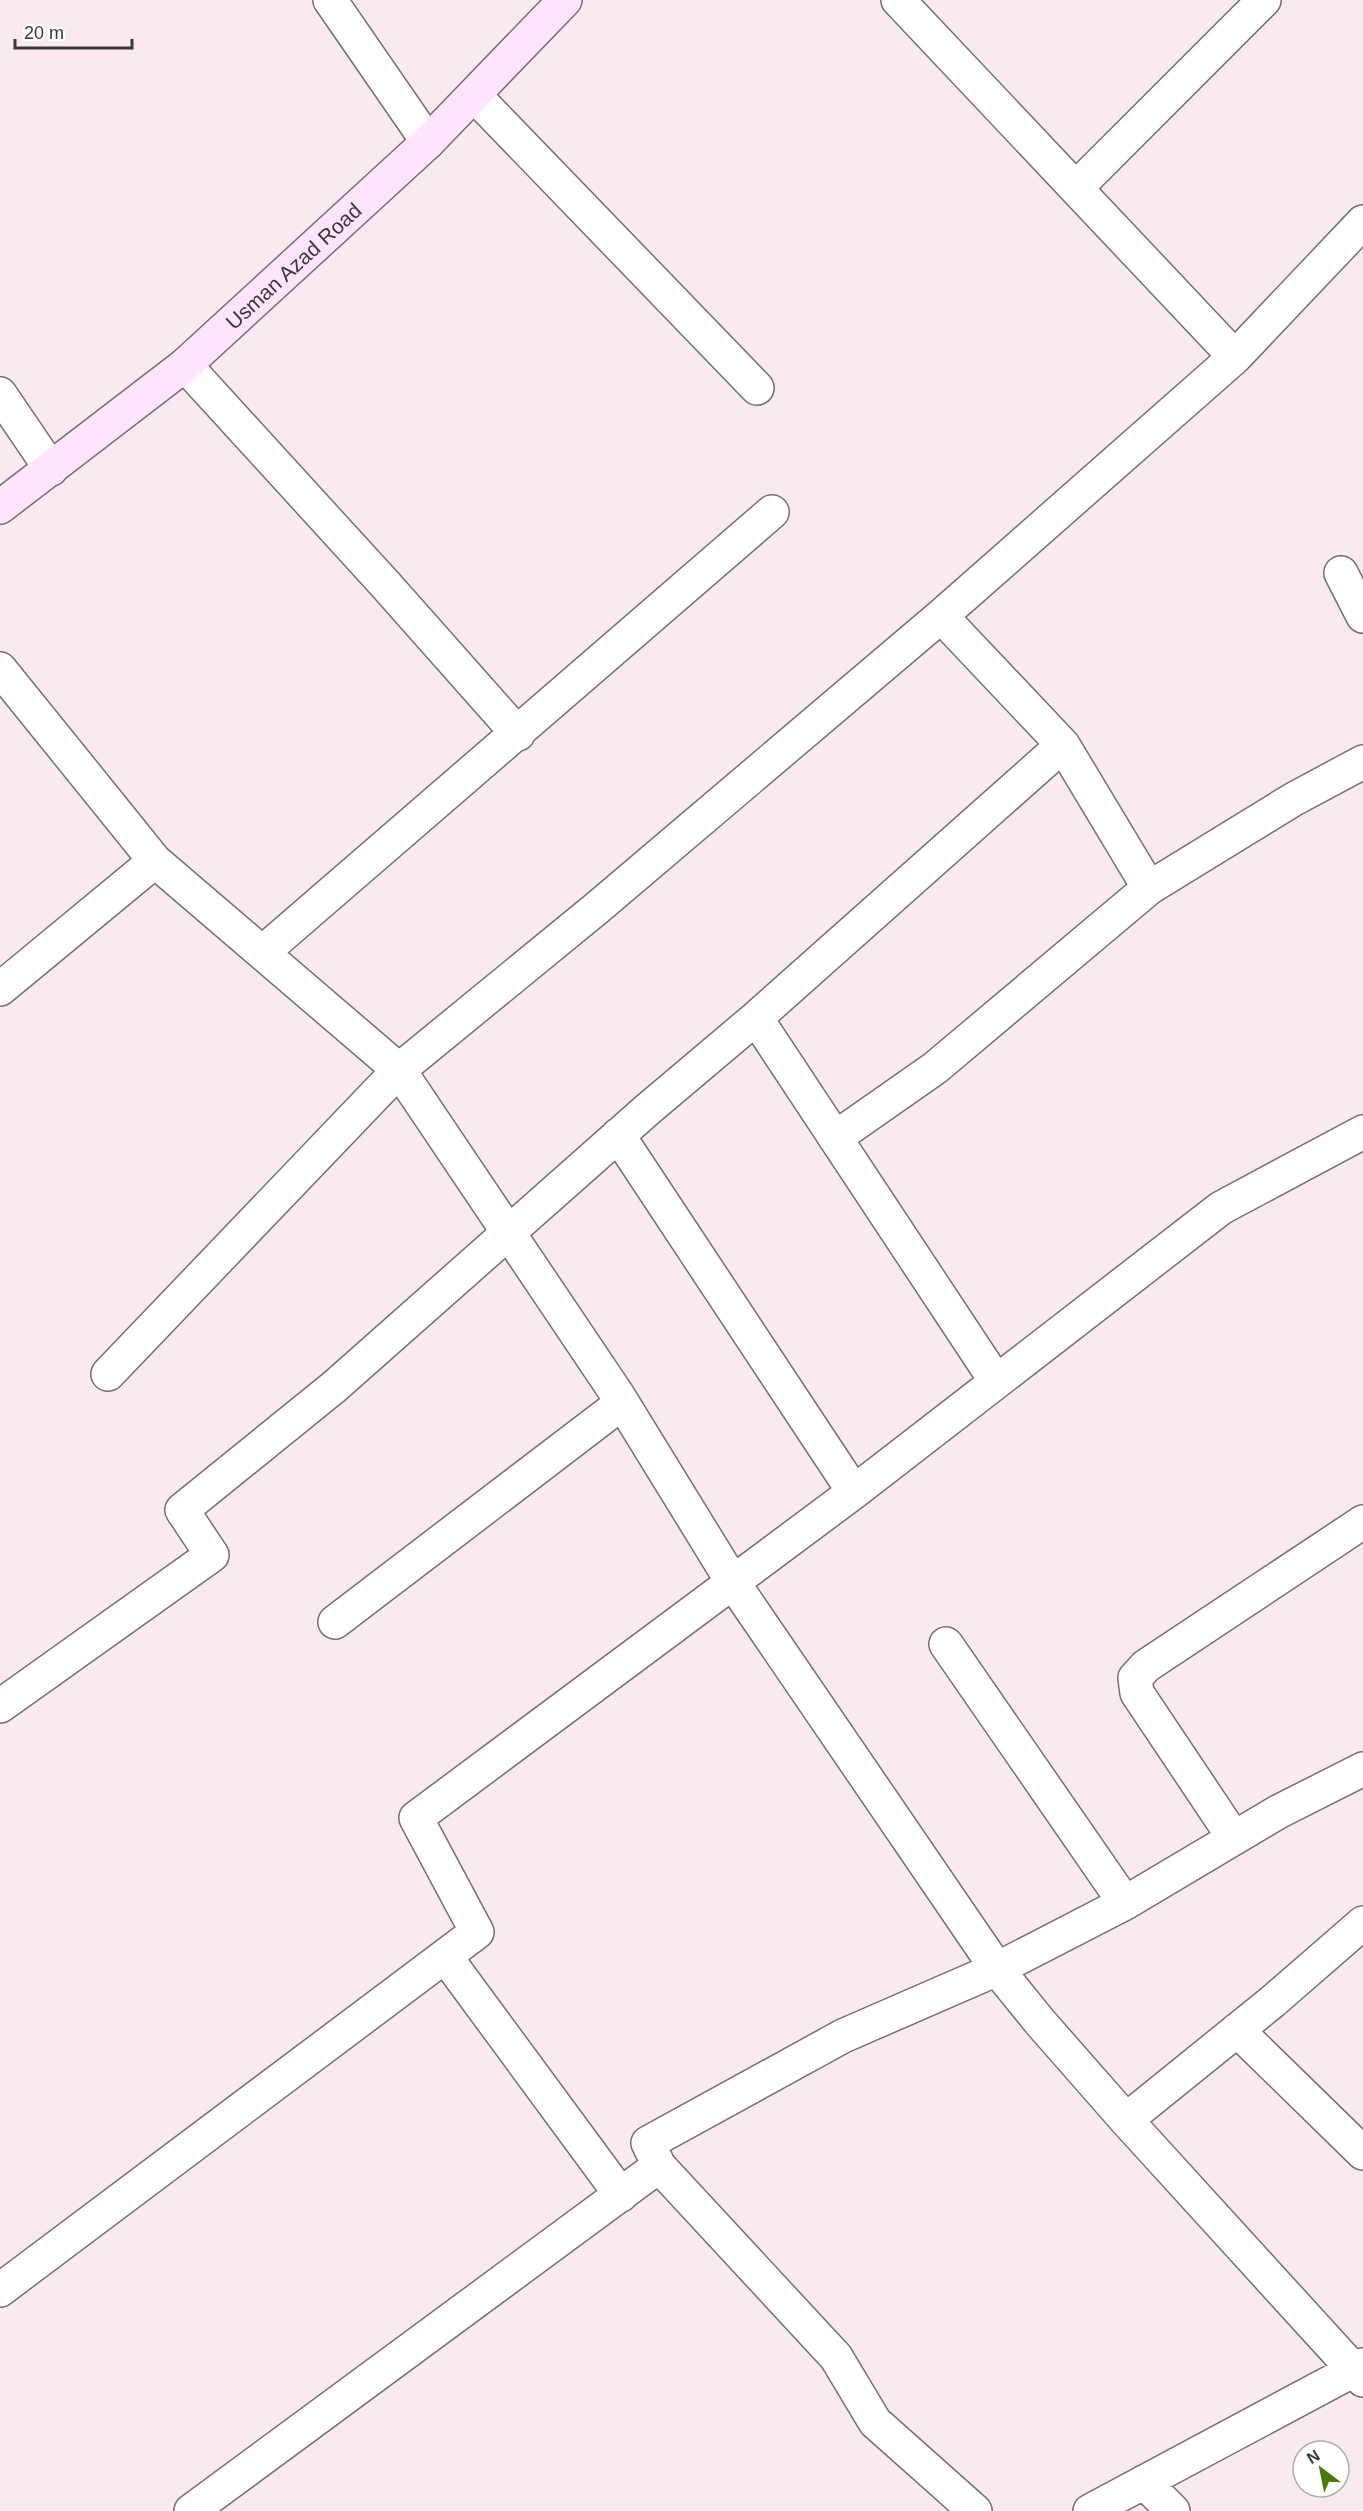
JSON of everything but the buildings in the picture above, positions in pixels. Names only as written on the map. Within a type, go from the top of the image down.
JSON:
[{"type":"main road","name":"Usman Azad Road","points":[[0,507],[185,365],[428,142],[565,0]]},
{"type":"street","points":[[330,0],[428,142]]},
{"type":"street","points":[[898,0],[1235,357]]},
{"type":"street","points":[[1076,188],[1264,0]]},
{"type":"street","points":[[474,95],[757,388]]},
{"type":"street","points":[[108,1374],[399,1070],[597,908],[942,616],[1235,357],[1363,222]]},
{"type":"street","points":[[185,365],[386,584],[518,734]]},
{"type":"street","points":[[0,394],[51,470]]},
{"type":"street","points":[[263,951],[518,734],[772,512]]},
{"type":"street","points":[[1341,573],[1363,616]]},
{"type":"street","points":[[942,616],[1063,744],[1149,888]]},
{"type":"street","points":[[0,669],[155,861],[263,951],[399,1070],[622,1403],[732,1581],[997,1969],[1126,2120],[1360,2372],[1090,2511]]},
{"type":"street","points":[[0,1706],[213,1555],[182,1510],[334,1387],[618,1135],[756,1018],[1063,744]]},
{"type":"street","points":[[836,1138],[934,1068],[1149,888],[1294,800],[1363,762]]},
{"type":"street","points":[[0,989],[155,861]]},
{"type":"street","points":[[756,1018],[996,1381]]},
{"type":"street","points":[[0,2290],[477,1932],[417,1818],[854,1492],[1221,1208],[1363,1132]]},
{"type":"street","points":[[618,1135],[854,1492]]},
{"type":"street","points":[[335,1622],[622,1403]]},
{"type":"street","points":[[1234,1838],[1137,1693],[1135,1678],[1146,1666],[1363,1522]]},
{"type":"street","points":[[946,1644],[1125,1903]]},
{"type":"street","points":[[975,2511],[875,2422],[836,2357],[659,2166],[648,2143],[843,2036],[997,1969],[1125,1903],[1278,1812],[1363,1769]]},
{"type":"street","points":[[1126,2120],[1238,2030],[1363,1923]]},
{"type":"street","points":[[445,1956],[621,2195]]},
{"type":"street","points":[[1238,2030],[1363,2153]]},
{"type":"street","points":[[191,2511],[659,2166]]},
{"type":"street","points":[[1144,2482],[1173,2511]]}]
